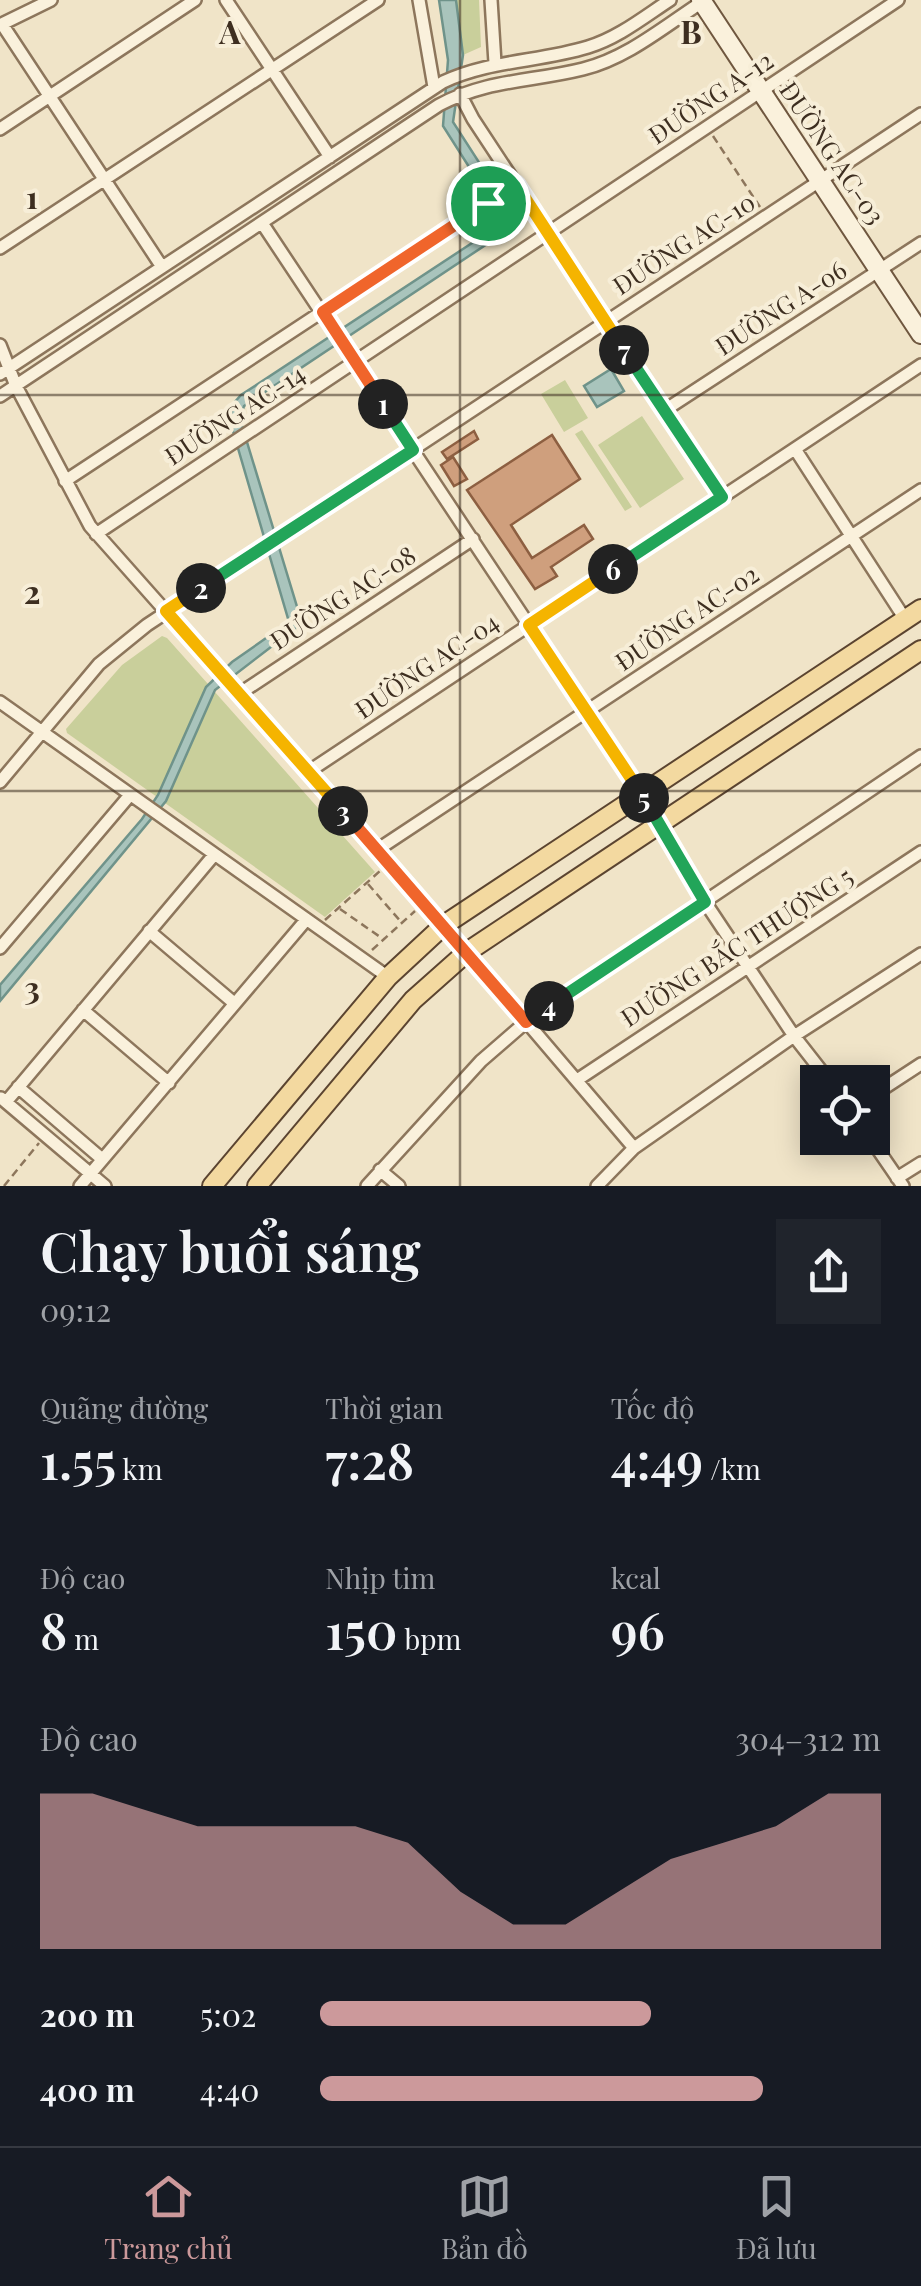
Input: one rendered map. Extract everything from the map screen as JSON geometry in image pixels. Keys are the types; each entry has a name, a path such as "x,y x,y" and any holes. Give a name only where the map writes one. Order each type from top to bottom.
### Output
{"main road":[{"path":"212,1186 388,976 444,925 913,614"},
{"path":"257,1186 413,1000 467,952 921,650"}],"street":[{"path":"51,0 1,25 162,267"},
{"path":"0,128 194,0"},
{"path":"226,0 330,157"},
{"path":"346,0 355,15"},
{"path":"0,248 378,0"},
{"path":"419,0 438,84"},
{"path":"491,0 494,63"},
{"path":"5,370 438,84 494,63 569,52 600,43 670,0"},
{"name":"ĐƯỜNG A-12","path":"549,234 898,0"},
{"path":"0,396 460,94 496,82 564,73 601,63 631,49 702,1"},
{"name":"ĐƯỜNG AC-03","path":"702,1 921,334"},
{"path":"460,94 722,497"},
{"name":"ĐƯỜNG AC-10","path":"0,782 107,656 166,611 921,114"},
{"path":"65,481 516,184"},
{"path":"262,223 641,794 705,902 817,1065"},
{"name":"ĐƯỜNG AC-14","path":"96,534 549,234"},
{"name":"ĐƯỜNG A-06","path":"665,410 921,242"},
{"path":"0,345 5,370 96,534 444,925 634,1148"},
{"name":"ĐƯỜNG AC-04","path":"308,772 921,365"},
{"path":"795,449 851,536 913,614"},
{"name":"ĐƯỜNG AC-02","path":"377,850 921,490"},
{"name":"ĐƯỜNG AC-08","path":"235,690 472,540"},
{"path":"0,702 388,976"},
{"path":"367,1186 481,1062 526,1022 921,756"},
{"path":"0,948 130,794"},
{"name":"ĐƯỜNG BẮC THƯỢNG 5","path":"576,1080 921,852"},
{"path":"105,1186 3,1099 18,1088 214,854"},
{"path":"80,1186 306,920"},
{"path":"149,931 234,1003"},
{"path":"597,1186 634,1148 794,1036 921,954"},
{"path":"82,1010 169,1082"},
{"path":"890,1084 921,1064"},
{"path":"18,1088 102,1160"},
{"path":"882,1155 900,1182 921,1163"},
{"path":"380,1170 399,1186"}],"path":[{"path":"712,135 760,207"},
{"path":"324,921 380,871"},
{"path":"367,883 402,923"},
{"path":"339,908 384,940"},
{"path":"369,952 415,912"},
{"path":"4,1186 40,1142"}],"green space":[{"path":"456,0 479,0 481,47 463,55"},
{"path":"565,380 588,418 564,432 541,394"},
{"path":"642,416 684,479 640,508 598,445"},
{"path":"582,430 632,507 625,511 575,434"},
{"path":"162,636 208,684 157,797 66,729 122,665"},
{"path":"214,691 375,872 325,917 165,803"}],"water":[{"path":"439,0 456,0 463,55 453,122 511,212 511,228 244,406 240,419 298,610 297,627 215,690 166,801 0,1001 0,985 142,819 158,795 206,687 232,662 289,622 230,421 233,404 241,395 504,222 443,126 448,60"},
{"path":"611,369 624,391 597,407 584,386"}],"building":[{"path":"474,431 478,439 447,459 442,452"},
{"path":"552,435 580,479 511,525 532,558 584,525 593,539 551,567 557,576 535,589 467,490"},
{"path":"453,457 467,479 454,486 441,465"}],"route":[{"path":"516,184 722,497 529,625 660,824 705,902 526,1022 166,611 413,450 323,312 488,203 516,184"}]}
